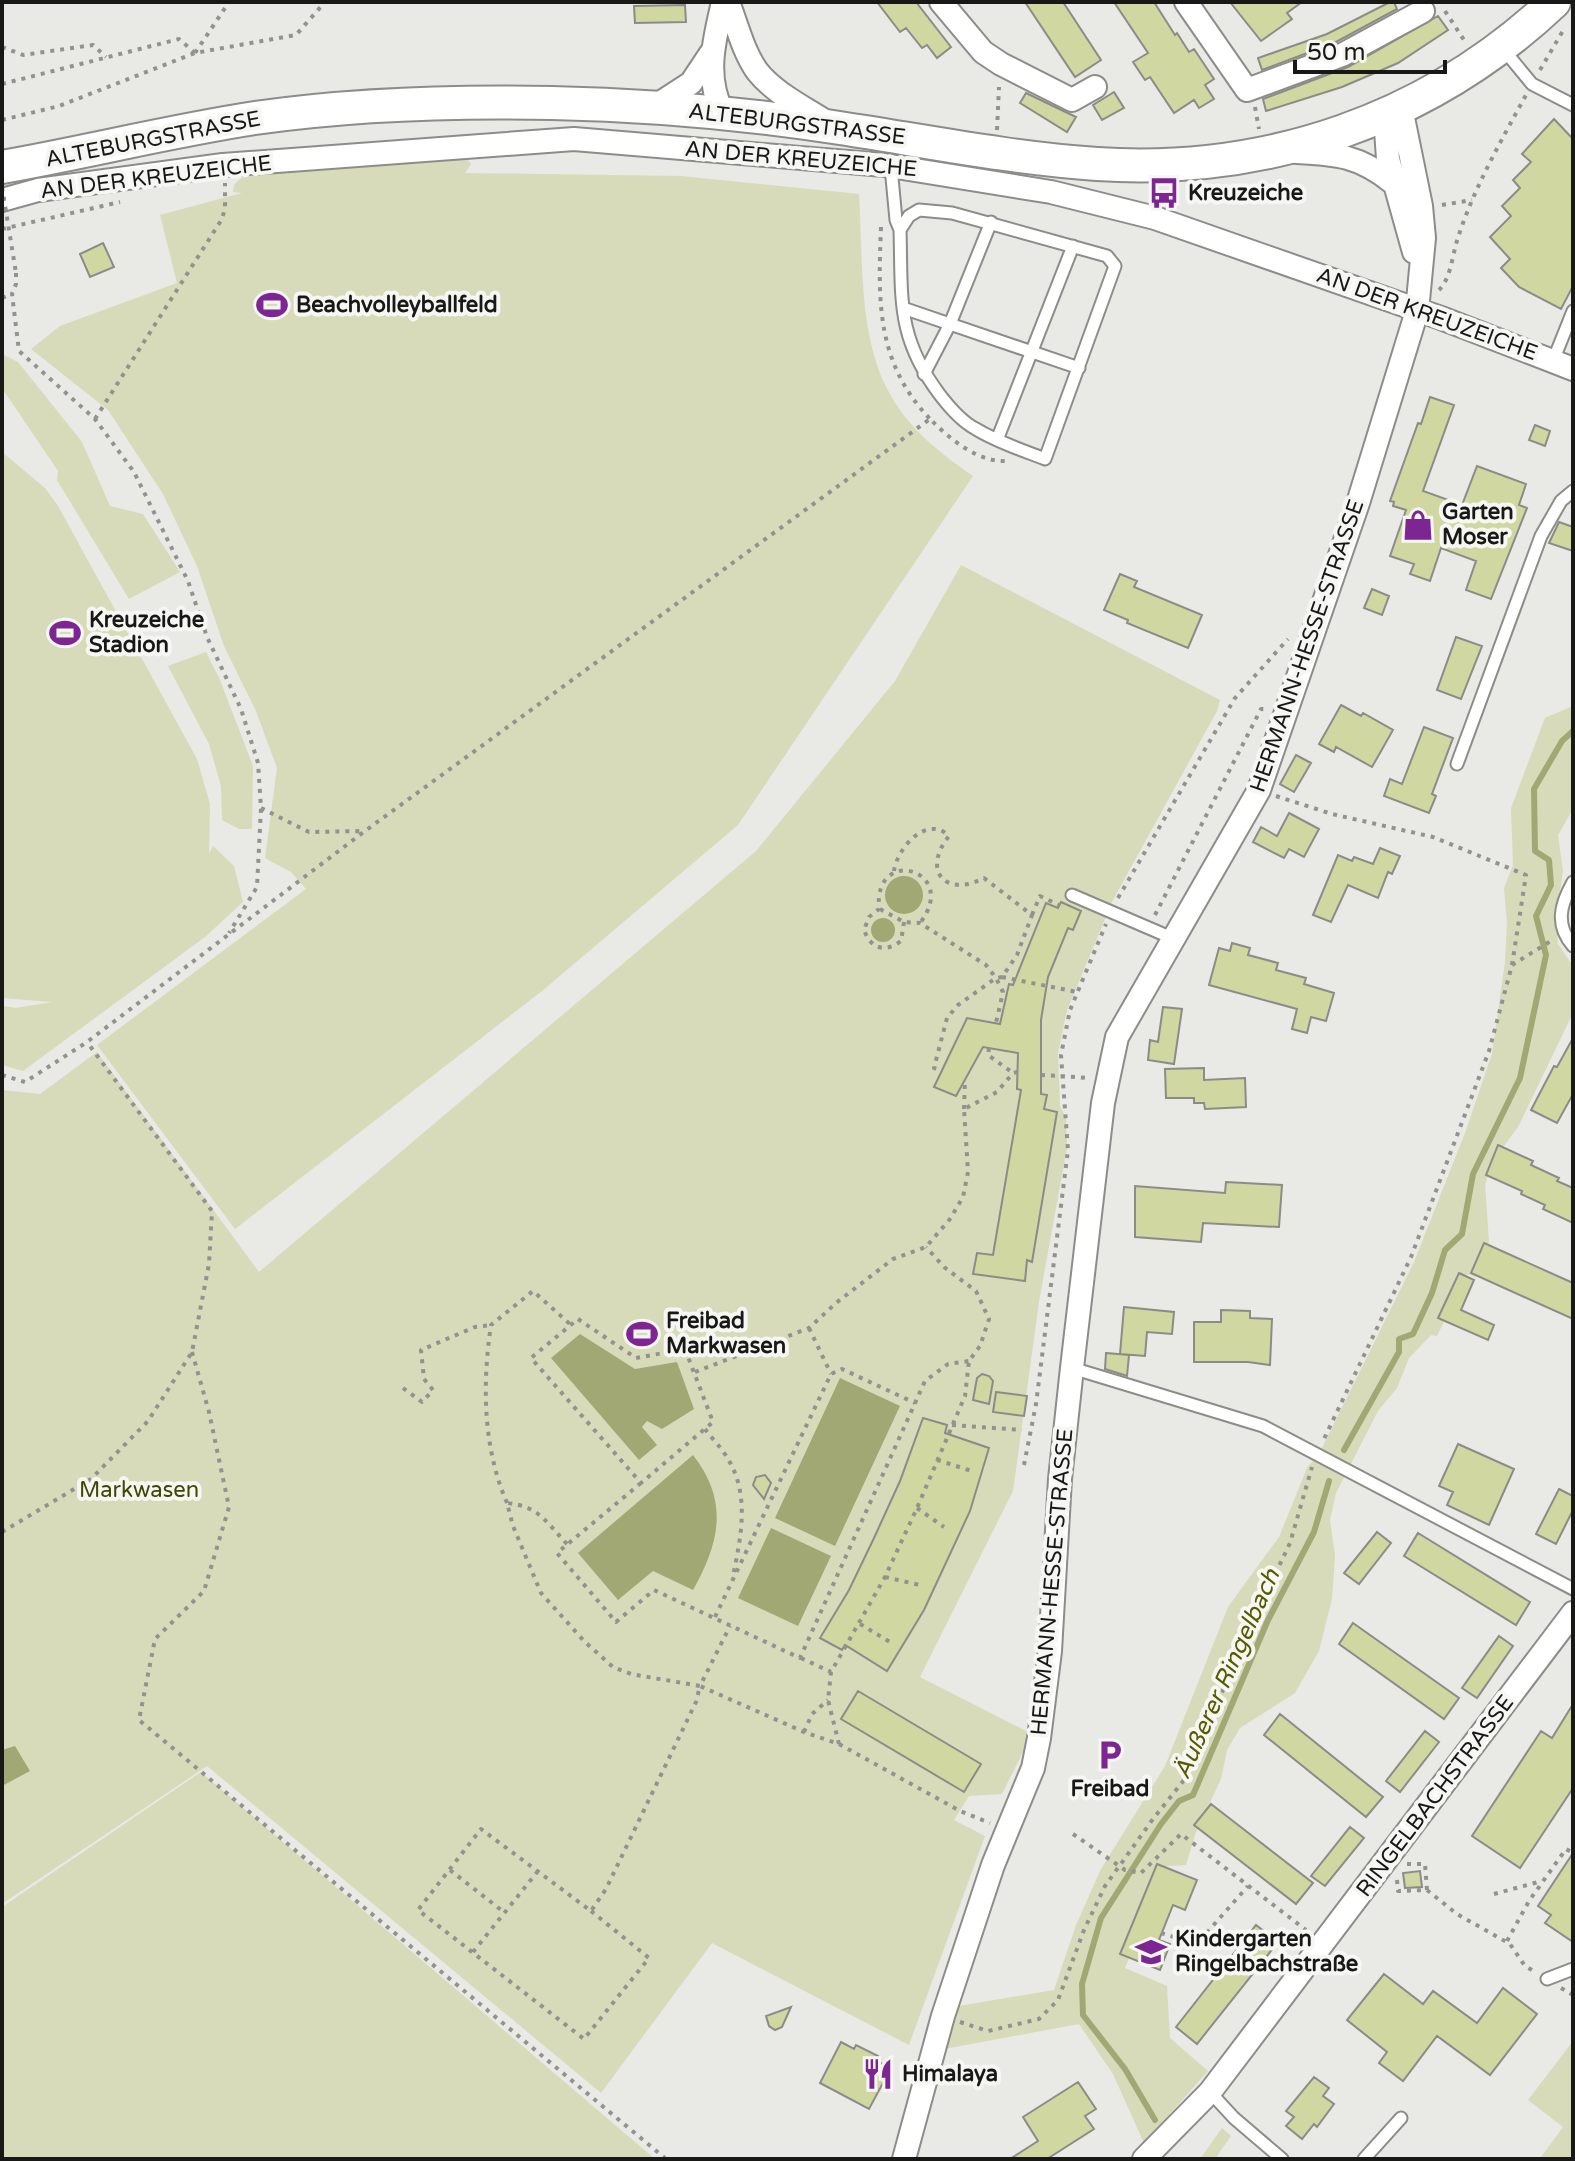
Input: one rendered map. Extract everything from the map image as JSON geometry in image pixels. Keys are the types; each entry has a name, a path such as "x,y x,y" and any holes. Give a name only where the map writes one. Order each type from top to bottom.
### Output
{"main road":[{"name":"ALTEBURGSTRASSE","path":"2,167 216,124 350,108 472,102 654,107 832,126 1068,161 1125,165 1198,164 1264,155 1319,139 1393,111 1560,14"}],"street":[{"path":"723,114 711,79 712,52 725,2"},
{"path":"725,2 758,72 781,92 832,126"},
{"path":"941,2 983,52 1001,64 1072,100 1095,87"},
{"path":"1186,2 1247,90 1342,55 1431,7"},
{"path":"654,107 691,83 712,52"},
{"name":"HERMANN-HESSE-STRASSE","path":"1393,111 1388,159 1420,276"},
{"name":"HERMANN-HESSE-STRASSE","path":"904,2159 943,2016 993,1865 1033,1768 1039,1738 1050,1651 1060,1479 1072,1368 1103,1103 1117,1037 1259,790 1358,503 1417,311 1424,238 1421,206 1393,111"},
{"name":"AN DER KREUZEICHE","path":"2,200 38,190 223,165 574,139 891,167 1001,182 1134,212 1254,250 1563,365"},
{"path":"1264,155 1295,152 1343,155 1373,167 1392,182"},
{"name":"RINGELBACHSTRASSE","path":"1144,2159 1210,2092 1323,1943 1392,1862 1573,1613"}],"lane":[{"path":"1501,46 1532,84 1573,105"},
{"path":"891,167 896,220 900,230 903,308 908,340 924,374 949,407 973,428 1045,459 1115,266 1107,256 991,222 919,210 909,216 900,230"},
{"path":"924,374 950,324 991,222"},
{"path":"997,440 1073,246"},
{"path":"903,308 1079,368"},
{"path":"1563,365 1573,311"},
{"path":"1457,764 1541,536 1561,501 1573,491"},
{"path":"1573,882 1565,896 1561,918 1564,935 1573,946"},
{"path":"1072,895 1172,938"},
{"path":"1072,1368 1263,1426 1573,1589"},
{"path":"1547,1979 1573,1969"},
{"path":"1210,2092 1234,2118 1282,2159"},
{"path":"1364,2159 1401,2118"}],"path":[{"path":"195,53 229,2"},
{"path":"2,120 59,106 195,53 296,35 325,2"},
{"path":"1431,7 1465,41"},
{"path":"1417,311 1446,283 1472,200 1532,84 1560,14"},
{"path":"2,84 179,39 195,53"},
{"path":"2,47 23,55 93,45 106,57"},
{"path":"995,151 1001,64"},
{"path":"1251,89 1264,155"},
{"path":"95,419 222,219 226,197 223,165"},
{"path":"2,187 16,273 12,294 19,351 95,419 134,472 188,581 207,637 241,709 258,763 261,808 257,887 227,936"},
{"path":"2,229 133,199"},
{"path":"2,298 12,294"},
{"path":"2,1075 25,1082 87,1042 365,831 930,419 975,455 995,461 1045,459"},
{"path":"1148,928 1261,709 1287,708"},
{"path":"943,2016 988,2031 1039,2019 1058,2000 1084,1930 1119,1865 1188,1775 1242,1644 1290,1543 1316,1453 1411,1257 1489,1051 1512,965 1526,875 1433,837 1332,814 1259,790"},
{"path":"261,808 309,832 365,831"},
{"path":"879,909 878,896 883,880 894,871 899,857 919,833 933,827 942,829 949,836 938,850 936,861 939,874 948,882 970,886 984,878 1032,915"},
{"path":"894,871 911,870 926,879 932,893 930,911 920,923"},
{"path":"942,1070 934,1068 947,1018 958,1005 999,978 1017,955 1040,896 1059,905"},
{"path":"879,909 904,922 920,923 986,965 999,978 1003,992 996,1023"},
{"path":"879,909 869,917 864,930 868,941 877,948 891,948 901,941 904,922"},
{"path":"1512,965 1551,941"},
{"path":"999,978 1077,992"},
{"path":"2,1532 91,1479 148,1421 192,1352 209,1264 212,1211 87,1042"},
{"path":"964,1109 997,1092 1015,1072 988,1055 989,1048"},
{"path":"1041,1075 1108,1080"},
{"path":"695,1372 809,1328 893,1259 926,1247 950,1219 963,1197 968,1172 965,1079"},
{"path":"839,1744 828,1700 831,1672 885,1577 917,1508 965,1396 969,1361 980,1346 989,1319 976,1291 944,1267 926,1247"},
{"path":"403,1388 422,1402 433,1390 424,1379 421,1350 475,1327 491,1325 533,1291 571,1325"},
{"path":"641,1483 531,1358 578,1319 636,1358 685,1349 713,1422 641,1483 567,1544 557,1553 616,1622 654,1590 831,1672"},
{"path":"491,1325 486,1353 486,1413 497,1481 541,1593 584,1641 613,1667 631,1674 700,1686 804,1732 839,1744 960,1811 1007,1830"},
{"path":"809,1328 831,1374"},
{"path":"192,1352 209,1412 229,1507 204,1591 155,1639 139,1720 666,2159"},
{"path":"800,1658 925,1381 948,1364 969,1361"},
{"path":"715,1618 831,1374 842,1369 915,1403"},
{"path":"952,1425 1022,1430"},
{"path":"705,1429 729,1460 739,1489 743,1517 730,1585"},
{"path":"937,1460 975,1472"},
{"path":"507,1503 521,1504 540,1513 567,1544"},
{"path":"917,1508 944,1527"},
{"path":"885,1577 920,1585"},
{"path":"860,1624 890,1642"},
{"path":"591,1911 606,1889 730,1626"},
{"path":"804,1732 812,1714 828,1700"},
{"path":"481,1829 591,1911 649,1958 584,2039 418,1910 481,1829"},
{"path":"1073,1834 1125,1870 1141,1873 1181,1834 1323,1943"},
{"path":"1507,1942 1566,1849 1573,1853"},
{"path":"1427,1890 1425,1864 1392,1862 1398,1891 1427,1890 1457,1914 1507,1942 1525,1966 1573,1995"},
{"path":"449,1869 505,1913"},
{"path":"473,1952 538,1871"},
{"path":"1494,1894 1545,1880"},
{"path":"1161,1933 1190,1942 1203,1937 1248,1886"}],"green space":[{"path":"416,159 467,159 471,164 465,173 681,176 859,194 867,323 880,372 898,407 916,430 973,476 738,825 542,991 235,1229 97,1045 306,889 291,872 265,858 277,768 256,711 224,646 197,566 163,494 108,410 31,349 60,326 177,283 160,215 242,193 233,192 234,185 248,175 256,172 264,174 278,168 288,174 291,166 302,167 306,171 311,167 341,167 356,163 369,166"},
{"path":"2,354 18,362 82,442 110,506 143,514 180,572 129,599 57,480 58,471 2,388"},
{"name":"Kreuzeiche Stadion","path":"2,452 45,488 58,506 197,759 210,804 209,854 213,846 234,866 243,902 205,937 23,1071 2,1065 2,1006 16,1008 52,1002 2,998"},
{"name":"Freibad Markwasen","path":"961,565 1220,700 1217,711 1113,900 1067,1010 1058,1053 1060,1106 1066,1118 1067,1147 1039,1302 1013,1491 920,1677 1032,1734 1002,1794 969,1796 954,1820 985,1836 909,2045 712,1943 601,2093 207,1766 2,1904 2,1090 40,1094 97,1052 259,1272 756,851 895,681"},
{"path":"206,652 253,766 252,829 239,829 222,820 221,786 209,744 168,666"},
{"path":"1573,706 1573,809 1558,835 1563,871 1556,916 1558,944 1573,966 1573,1013 1518,1127 1492,1162 1485,1185 1489,1242 1476,1277 1467,1274 1437,1336 1431,1335 1409,1358 1397,1388 1378,1411 1336,1493 1330,1520 1335,1555 1332,1599 1319,1651 1295,1693 1240,1728 1227,1750 1221,1779 1196,1832 1186,1865 1167,1866 1125,1968 1167,1986 1170,2038 1208,2071 1144,2143 1113,2074 1079,2024 944,2049 953,2007 1054,1990 1076,1925 1101,1869 1165,1766 1228,1607 1279,1537 1307,1468 1320,1452 1414,1262 1465,1133 1492,1054 1505,962 1507,923 1504,888 1513,865 1511,808 1545,718"},
{"path":"201,1772 655,2159 2,2159 2,1907"},
{"path":"1573,2041 1573,2159 1544,2159 1541,2157 1563,2127 1528,2100"},
{"path":"1222,2128 1231,2136 1218,2159 1200,2159"}],"shaded area":[{"path":"904,876 918,881 923,895 918,909 904,914 890,909 885,895 890,881"},
{"path":"883,918 892,921 895,930 892,939 883,942 874,939 871,930 874,921"},
{"path":"580,1334 635,1369 677,1362 694,1409 662,1429 647,1421 642,1427 657,1445 639,1460 551,1358"},
{"path":"840,1378 900,1406 835,1546 775,1518"},
{"path":"693,1455 712,1489 717,1522 709,1555 693,1590 653,1571 618,1600 578,1553"},
{"path":"771,1528 831,1556 798,1626 738,1598"},
{"path":"15,1746 30,1771 2,1786 2,1750"}],"building":[{"path":"877,2 916,2 951,47 937,58 927,45 922,48 906,28 900,32"},
{"path":"1025,2 1063,2 1101,60 1075,77"},
{"path":"1114,2 1154,2 1175,35 1177,33 1189,52 1194,49 1214,79 1205,85 1214,99 1199,108 1194,100 1174,113 1150,77 1145,80 1133,62 1148,53"},
{"path":"1230,2 1302,2 1287,13 1292,19 1261,41"},
{"path":"1394,2 1397,9 1336,42 1262,70 1258,58 1327,34"},
{"path":"685,5 686,22 635,23 634,6"},
{"path":"1438,16 1448,30 1398,63 1342,87 1266,111 1263,99 1348,67"},
{"path":"1114,92 1124,108 1102,120 1093,105"},
{"path":"1026,93 1076,117 1067,132 1020,103"},
{"path":"1554,119 1573,139 1573,286 1561,309 1519,287 1501,268 1510,259 1490,237 1511,216 1502,206 1520,188 1513,180 1531,162 1522,154"},
{"path":"103,243 114,267 90,277 80,254"},
{"path":"1430,397 1454,405 1423,491 1462,505 1477,466 1526,484 1519,505 1527,508 1491,599 1466,590 1476,561 1441,548 1430,581 1410,574 1414,564 1390,556 1406,510 1393,506 1394,502 1390,501"},
{"path":"1535,425 1550,431 1545,446 1529,440"},
{"path":"1559,522 1573,527 1573,551 1549,543"},
{"path":"1120,574 1137,581 1134,587 1202,615 1188,648 1104,610"},
{"path":"1372,589 1389,596 1382,615 1364,608"},
{"path":"1456,637 1482,646 1461,699 1437,690"},
{"path":"1341,705 1393,730 1372,767 1336,747 1334,752 1319,744"},
{"path":"1424,727 1453,738 1432,794 1436,796 1429,813 1384,796 1390,779 1402,784"},
{"path":"1296,755 1311,763 1294,792 1280,784"},
{"path":"1289,813 1319,829 1304,857 1289,849 1284,858 1253,842 1261,827 1277,836"},
{"path":"1380,848 1400,856 1392,874 1388,872 1378,898 1348,885 1331,922 1313,915 1338,855 1373,864"},
{"path":"1061,902 1081,911 1073,930 1068,928 1048,977 1041,1020 1041,1094 1047,1095 1044,1109 1057,1112 1032,1262 1027,1260 1025,1281 973,1274 977,1253 993,1255 1021,1090 1017,1089 1018,1053 983,1047 956,1096 934,1087 967,1018 1000,1024 1009,984 1013,985 1046,903 1058,908"},
{"path":"1232,943 1250,948 1248,955 1278,963 1276,970 1306,978 1304,984 1334,993 1326,1021 1311,1017 1307,1033 1292,1029 1297,1009 1209,985 1219,948 1230,951"},
{"path":"1163,1007 1182,1009 1174,1064 1148,1060 1150,1040 1158,1042"},
{"path":"1573,1038 1573,1094 1557,1123 1531,1110"},
{"path":"1204,1068 1204,1080 1245,1078 1246,1107 1205,1109 1204,1103 1194,1103 1194,1098 1166,1098 1165,1069"},
{"path":"1498,1145 1533,1161 1531,1165 1573,1188 1573,1223 1543,1209 1545,1205 1521,1194 1522,1191 1486,1175"},
{"path":"1226,1182 1282,1185 1279,1227 1203,1223 1201,1242 1135,1237 1135,1186 1225,1193"},
{"path":"1484,1243 1573,1283 1573,1319 1471,1273"},
{"path":"1459,1273 1474,1280 1461,1310 1494,1325 1488,1340 1438,1318"},
{"path":"1124,1307 1174,1312 1172,1334 1147,1332 1145,1356 1120,1354"},
{"path":"1221,1310 1250,1311 1250,1318 1272,1319 1270,1365 1194,1362 1194,1322 1221,1322"},
{"path":"1106,1353 1129,1355 1127,1376 1105,1369"},
{"path":"982,1374 993,1381 989,1404 973,1400 977,1378"},
{"path":"996,1392 1027,1396 1024,1416 993,1412"},
{"path":"923,1418 947,1425 945,1433 989,1448 970,1511 924,1610 887,1671 845,1645 842,1650 820,1638 849,1590 874,1538 900,1481"},
{"path":"1458,1444 1514,1469 1489,1525 1447,1505 1453,1492 1439,1486"},
{"path":"765,1475 771,1483 764,1499 753,1485 756,1477"},
{"path":"1559,1489 1573,1496 1573,1510 1556,1544 1536,1534"},
{"path":"1377,1532 1391,1543 1359,1584 1344,1573"},
{"path":"1418,1533 1530,1602 1516,1625 1404,1556"},
{"path":"1353,1623 1459,1698 1444,1719 1339,1644"},
{"path":"1499,1636 1513,1646 1477,1698 1462,1688"},
{"path":"858,1691 981,1764 964,1792 841,1719"},
{"path":"1573,1704 1573,1788 1520,1868 1472,1836 1541,1731 1552,1738"},
{"path":"1280,1714 1383,1797 1366,1817 1264,1735"},
{"path":"1425,1731 1439,1742 1400,1792 1386,1781"},
{"path":"1211,1804 1313,1883 1296,1904 1194,1825"},
{"path":"1350,1827 1364,1838 1325,1886 1311,1876"},
{"path":"1573,1853 1573,1942 1545,1923 1551,1915 1538,1906"},
{"path":"1157,1864 1197,1880 1185,1910 1173,1905 1159,1940 1170,1944 1160,1970 1120,1954"},
{"path":"1420,1871 1422,1887 1405,1888 1403,1873"},
{"path":"1256,1925 1278,1942 1197,2044 1176,2027"},
{"path":"1384,1974 1423,2004 1433,1991 1477,2023 1503,1988 1537,2014 1490,2075 1437,2036 1403,2081 1379,2063 1387,2052 1347,2020"},
{"path":"791,2007 782,2027 775,2030 769,2026 766,2016"},
{"path":"841,2042 854,2049 856,2045 878,2056 876,2061 891,2068 869,2109 820,2083"},
{"path":"1314,2077 1329,2088 1323,2096 1334,2104 1317,2127 1314,2124 1302,2139 1286,2126 1294,2117 1286,2111"},
{"path":"1078,2082 1096,2109 1085,2116 1094,2129 1047,2159 1010,2159 1038,2141 1023,2117"}],"waterway":[{"name":"Äußerer Ringelbach","path":"1344,1450 1399,1352 1399,1339 1413,1334 1432,1293 1445,1250 1462,1234 1473,1174 1520,1078 1546,955 1536,916 1551,885 1549,860 1535,851 1534,789 1562,741 1573,731"},
{"name":"Äußerer Ringelbach","path":"1155,2120 1125,2069 1083,2015 1082,1984 1101,1918 1161,1824 1179,1801 1193,1795 1268,1620 1314,1532 1329,1481"}],"place":[{"name":"Kreuzeiche","path":"1164,193"},
{"name":"Beachvolleyballfeld","path":"272,305"},
{"name":"Garten Moser","path":"1418,525"},
{"name":"Kreuzeiche Stadion","path":"65,633"},
{"name":"Freibad Markwasen","path":"642,1334"},
{"name":"Freibad","path":"1110,1755"},
{"name":"Kindergarten Ringelbachstraße","path":"1151,1952"},
{"name":"Himalaya","path":"878,2074"}],"park label":[{"name":"Markwasen","path":"139,1490"}]}
